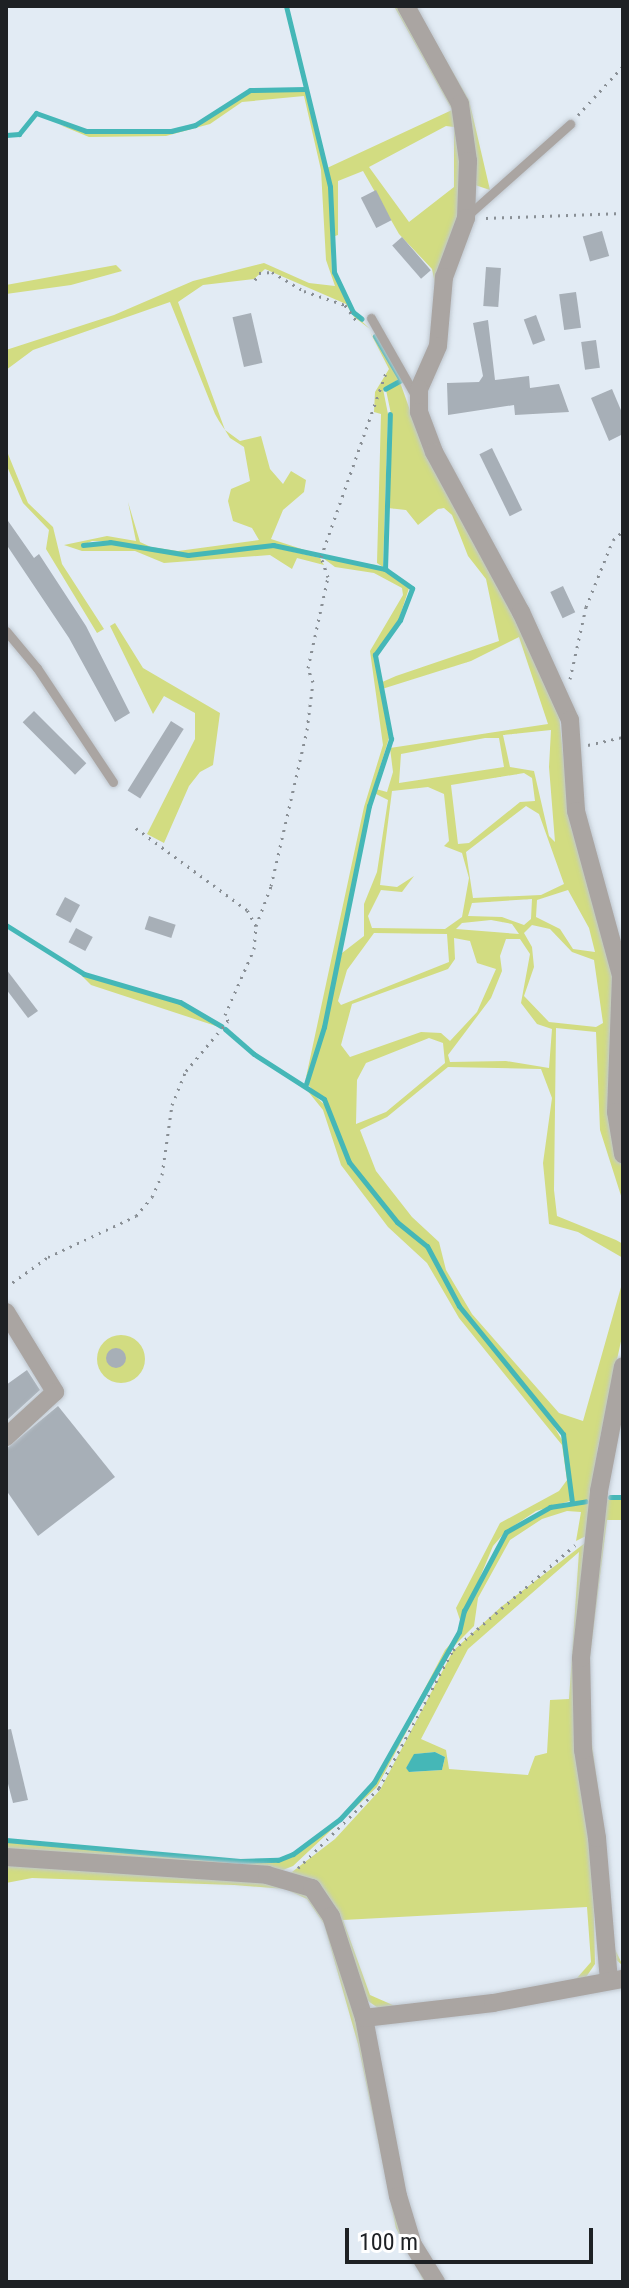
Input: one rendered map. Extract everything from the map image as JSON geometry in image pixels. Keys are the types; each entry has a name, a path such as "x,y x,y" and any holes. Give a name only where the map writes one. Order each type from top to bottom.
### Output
{"street":[{"path":"406,6 463,114 466,218 444,277 435,359 418,399 434,452 521,612 552,688 564,703 573,750 576,811 618,960 622,993 616,1112 623,1154"},
{"path":"6,1312 55,1392 6,1437"},
{"path":"364,2018 493,2003 616,1980 580,1710 593,1536 613,1402 623,1366"},
{"path":"6,1857 277,1876 301,1882 321,1898 364,2018 398,2196 413,2245 436,2282"}],"lane":[{"path":"466,218 570,124"},
{"path":"371,318 418,399"},
{"path":"6,631 37,668 113,782"}],"path":[{"path":"570,124 623,66"},
{"path":"466,218 623,213"},
{"path":"255,280 259,273 272,272 304,291 345,305 361,325 381,336"},
{"path":"6,1287 48,1257 136,1216 152,1197 162,1175 172,1105 195,1056 228,1021 225,1015 254,949 256,926 271,886 307,730 313,682 308,668 328,577 321,557 376,407 374,392 387,369"},
{"path":"564,703 582,642 586,607 613,540 623,531"},
{"path":"573,750 623,737"},
{"path":"133,826 247,910 256,926"},
{"path":"277,1876 318,1851 379,1788 453,1650 523,1586 593,1536"}],"green space":[{"path":"394,6 401,6 458,109 464,196 436,289 432,269 399,234 363,171 338,181 338,235 332,237 327,168 452,110","holes":["446,126 454,127 454,187 409,222 369,167"]},
{"path":"415,6 469,100 490,190 475,185 471,138"},
{"path":"306,90 329,187 332,272 352,312 370,329 354,317 346,304 265,269 254,279 203,285 178,302 225,430 215,414 170,302 33,350 6,370 6,350 114,315 193,281 264,263 309,283 335,286 326,260 321,170 304,96 242,102 210,124 166,136 89,137 60,125 86,132 171,132 195,126 250,91"},
{"path":"116,265 122,271 71,285 6,294 6,285"},
{"path":"370,332 399,379 383,389 388,414 383,567 377,563 381,414 374,412 375,392 389,369"},
{"path":"400,382 418,433 522,628 559,714 570,824 613,962 623,1202 600,1130 596,1032 556,1028 554,1190 557,1216 623,1244 623,1258 578,1232 549,1224 543,1163 552,1098 541,1069 448,1067 387,1117 360,1130 376,1171 412,1217 439,1242 446,1270 472,1314 559,1413 583,1421 623,1280 623,1332 598,1447 586,1536 576,1541 581,1512 567,1511 542,1519 510,1540 478,1598 474,1626 450,1650 377,1787 293,1866 278,1872 6,1852 6,1842 240,1862 278,1862 293,1856 341,1819 375,1783 445,1650 460,1633 465,1611 507,1533 551,1508 586,1502 573,1501 564,1433 460,1305 428,1245 398,1221 350,1161 328,1104 307,1084 342,953 364,936 364,904 377,872 388,800 374,793 376,789 387,792 393,772 390,748 548,724 519,637 471,661 382,689 380,683 396,676 499,641 486,579 468,556 452,515 444,508 438,509 418,525 406,510 388,508 391,414 386,390","holes":["551,730 549,767 555,842 549,836 534,771 510,767 503,735","499,738 504,767 399,783 401,754","524,773 532,778 535,801 520,802 469,843 458,844 451,785","428,787 444,794 449,841 444,846 462,853 469,878 462,917 445,929 372,928 368,916 381,890 402,892 414,876 397,887 380,885 392,791","526,806 539,814 564,884 541,895 473,898 466,852","568,890 589,928 595,952 573,949 560,929 536,917 537,900","532,899 531,919 524,925 502,917 468,916 472,903","491,920 512,924 519,934 456,929 462,923","532,925 550,929 572,952 594,960 603,1023 596,1027 549,1022 524,996 534,967 532,947 524,933","374,933 447,934 449,962 341,1005 338,1001 347,970","454,938 470,941 477,963 496,969 477,1012 450,1041 441,1033 421,1032 350,1057 341,1045 352,1004 448,969 455,959","506,939 520,939 530,954 521,1003 537,1024 552,1029 549,1068 506,1061 450,1062 448,1055 491,998 502,971 500,956","429,1038 443,1043 445,1063 386,1112 356,1124 357,1080 366,1063"]},
{"path":"225,430 240,441 261,436 270,469 283,484 291,471 306,480 304,492 283,510 271,539 320,555 273,544 188,554 110,541 92,541 81,546 110,544 188,557 272,547 320,558 324,565 297,558 292,569 270,555 164,563 135,551 82,551 64,545 107,536 136,541 128,502 140,542 151,547 178,551 259,540 252,528 233,521 228,501 231,489 250,481 244,447 230,438"},
{"path":"6,449 28,503 53,527 62,564 104,629 97,633 46,549 49,530 23,503 6,464"},
{"path":"323,558 376,565 410,585 399,619 374,655 389,738 368,806 323,1027 305,1082 364,807 383,745 370,651 403,595 402,588 374,573 335,567"},
{"path":"115,623 143,668 220,713 213,765 200,772 189,786 164,843 147,834 195,739 195,713 164,696 153,714 110,626"},
{"path":"78,972 180,1003 222,1028 91,985"},
{"path":"302,1084 326,1106 348,1162 396,1222 426,1247 458,1307 549,1418 568,1450 570,1501 536,1511 506,1531 493,1546 461,1623 456,1608 500,1523 559,1491 567,1480 562,1445 459,1318 427,1263 388,1227 341,1165 323,1110"},
{"path":"121,1335 130,1336 138,1342 144,1350 144,1368 138,1376 130,1382 121,1383 112,1382 104,1376 98,1368 97,1359 98,1350 104,1342 112,1336"},
{"path":"623,1498 623,1520 607,1520 589,1665 590,1729 607,1854 606,1893 614,1947 623,1966 611,1955 604,1920 603,1849 585,1691 586,1630 605,1500"},
{"path":"585,1543 576,1732 593,1865 595,1964 584,1980 564,1989 412,2012 381,2010 365,1999 328,1899 304,1878 288,1875 335,1839 380,1790 453,1651 501,1607","holes":["579,1552 569,1699 550,1700 547,1753 535,1756 528,1775 449,1769 446,1750 421,1739 468,1649","435,1752 445,1757 442,1770 410,1772 406,1768 415,1754","587,1907 591,1962 577,1978 557,1986 427,2005 395,2006 370,1995 343,1920"]},
{"path":"6,1861 293,1884 324,1910 432,2282 424,2282 396,2228 358,2044 324,1924 307,1899 285,1889 234,1885 32,1878 6,1883"}],"water":[{"path":"435,1752 445,1757 442,1770 409,1772 406,1768 414,1754"}],"building":[{"path":"376,190 391,220 376,228 361,198"},
{"path":"602,231 609,256 590,262 583,237"},
{"path":"402,237 431,270 421,279 392,246"},
{"path":"486,267 501,268 498,307 483,306"},
{"path":"576,292 581,328 564,330 559,294"},
{"path":"251,313 262,363 244,367 232,317"},
{"path":"536,315 545,340 533,345 524,319"},
{"path":"488,320 495,380 529,376 530,388 559,384 569,412 515,415 514,405 448,415 447,383 479,382 483,376 473,323"},
{"path":"596,340 600,368 585,370 581,342"},
{"path":"612,389 623,415 623,434 609,441 591,398"},
{"path":"492,448 522,510 510,516 479,454"},
{"path":"6,518 34,558 39,554 86,626 130,713 115,722 69,638 6,544"},
{"path":"563,586 575,612 563,618 550,592"},
{"path":"34,711 86,763 75,775 23,722"},
{"path":"171,721 184,729 140,798 128,791"},
{"path":"65,897 80,905 71,923 56,915"},
{"path":"149,916 176,925 171,938 145,929"},
{"path":"76,928 93,937 85,951 68,942"},
{"path":"6,969 38,1011 28,1018 6,989"},
{"path":"116,1348 123,1351 126,1358 123,1365 116,1368 109,1365 106,1358 109,1351"},
{"path":"27,1370 40,1390 6,1421 6,1385"},
{"path":"58,1406 115,1477 38,1536 6,1490 6,1449"},
{"path":"11,1729 28,1800 13,1803 6,1776 6,1730"}],"waterway":[{"path":"286,6 330,187 334,272 353,312 362,319"},
{"path":"6,135 19,134 36,113 86,131 171,131 195,125 250,90 306,89"},
{"path":"375,336 401,380 385,389"},
{"path":"306,1084 324,1027 369,806 391,739 375,655 400,620 412,588 385,569 390,414"},
{"path":"83,545 110,542 188,555 273,545 385,569"},
{"path":"6,925 84,974 180,1002 221,1026"},
{"path":"225,1029 254,1054 324,1099 349,1162 397,1222 427,1246 459,1306 563,1434 572,1502"},
{"path":"610,1497 623,1497"},
{"path":"6,1840 240,1861 278,1860 293,1854 340,1819 374,1782 459,1632 464,1611 506,1532 550,1507 586,1501"}]}
